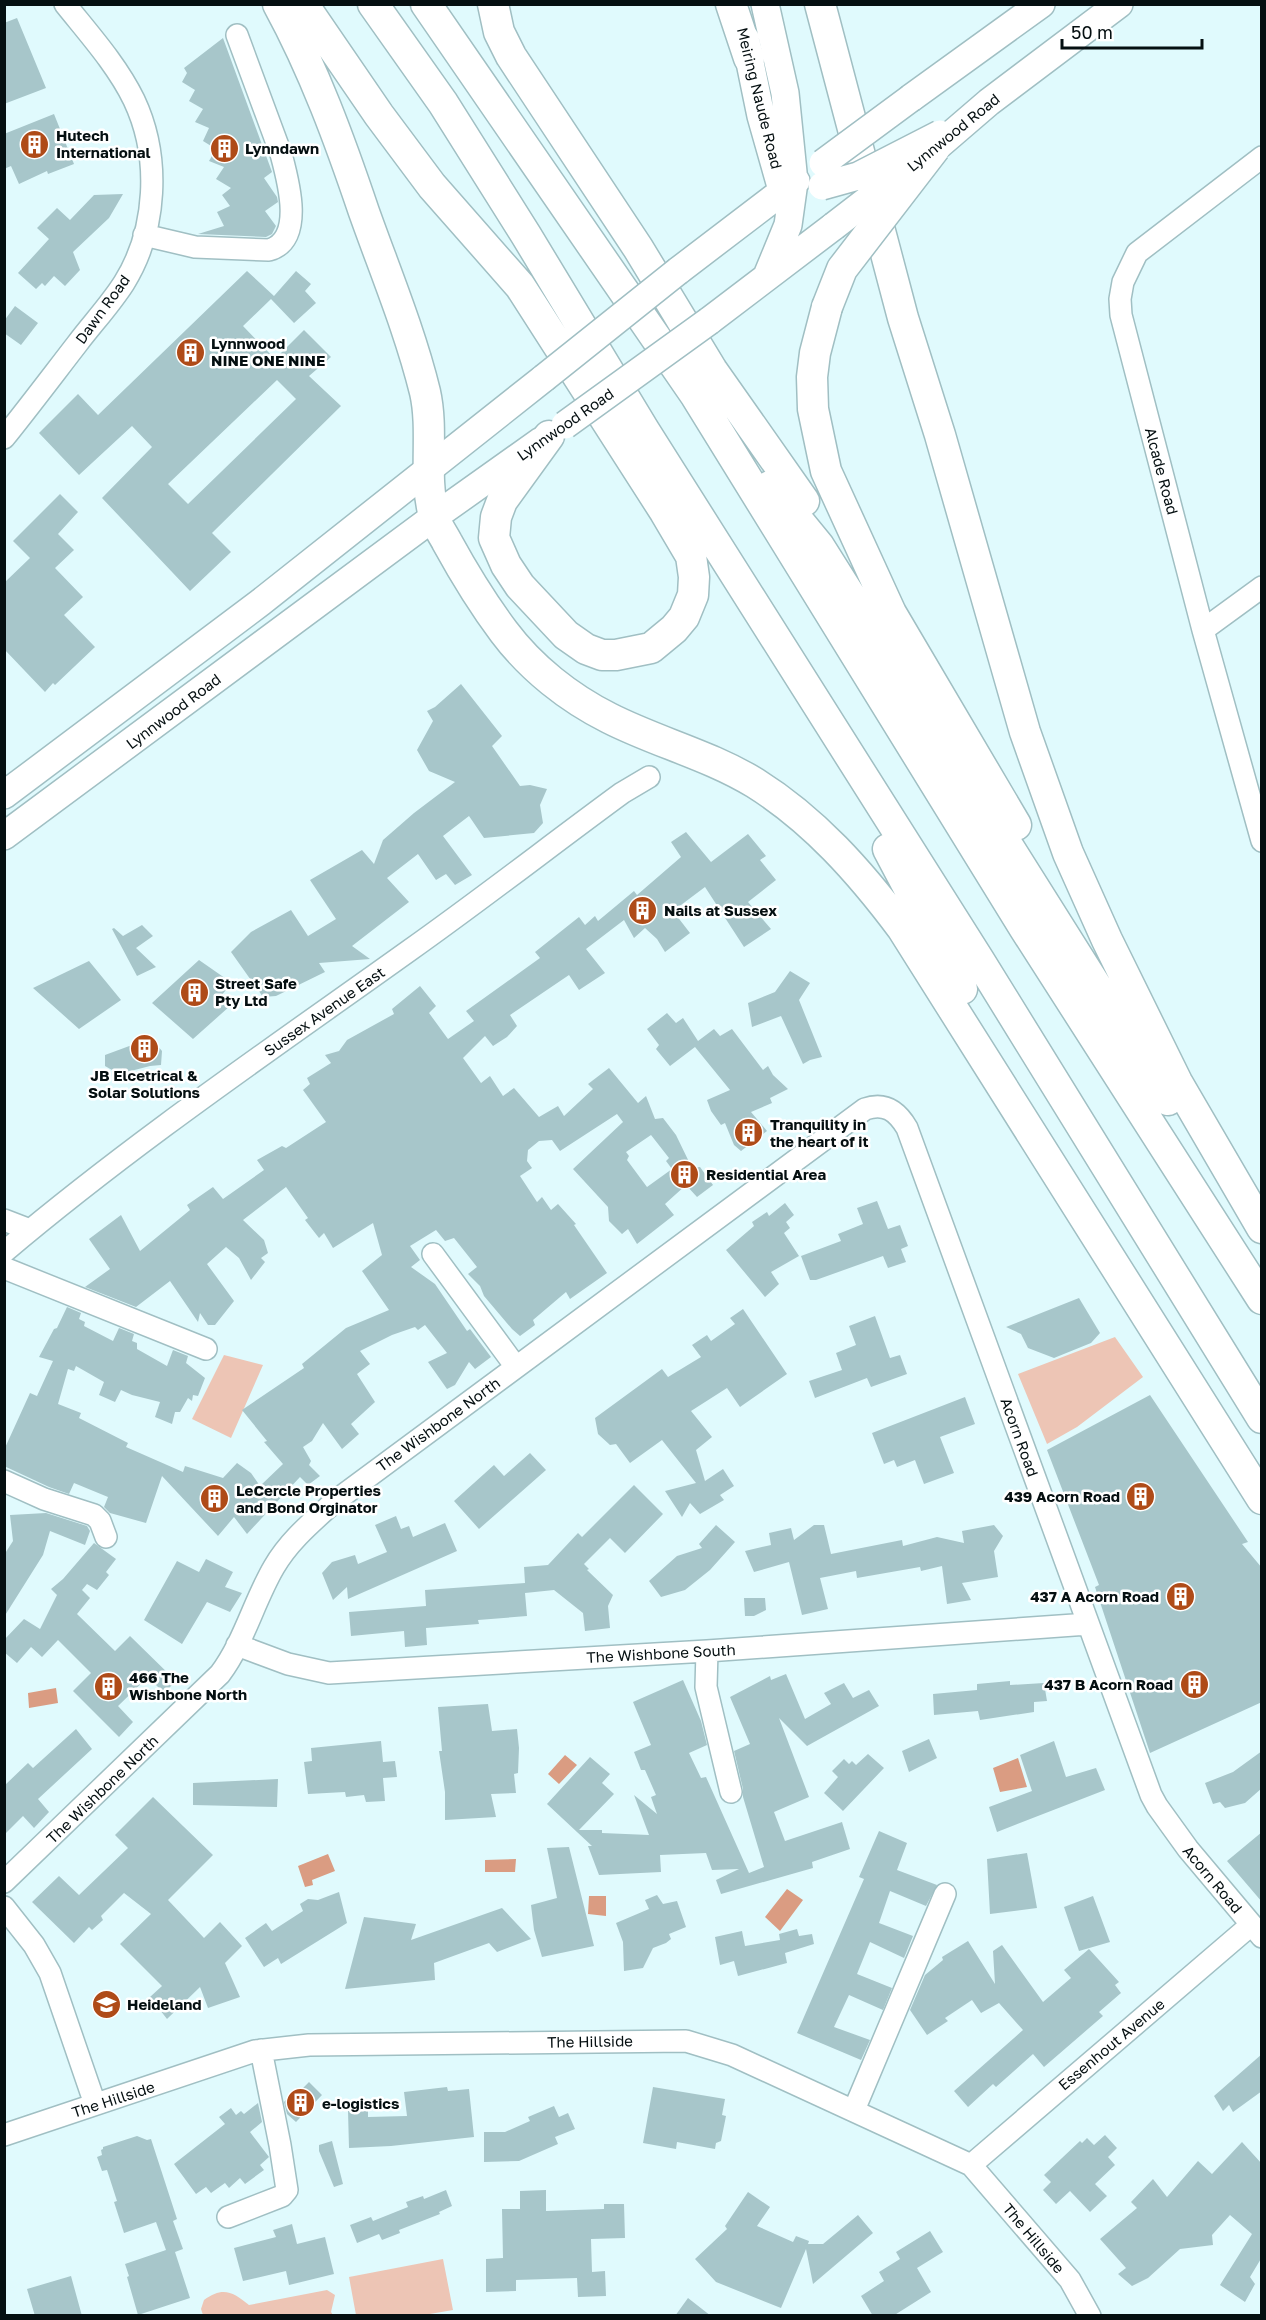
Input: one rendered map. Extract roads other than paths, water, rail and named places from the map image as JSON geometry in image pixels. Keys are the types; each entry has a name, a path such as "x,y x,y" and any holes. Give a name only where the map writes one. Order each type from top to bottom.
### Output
{"highway":[{"path":"278,4 339,138 408,337 428,409 429,470 434,517 463,570 504,632 549,679 607,717 753,782 811,825 864,878 902,928 1262,1499"},
{"path":"303,4 379,115 432,186 520,286 691,556 694,577 693,595 684,617 674,629 651,648 609,655 586,649 558,627 520,586 506,565 495,538 496,517 502,501 515,481 557,430"},
{"path":"373,4 444,103 644,430 980,960 1262,1418"},
{"path":"426,4 696,396 1019,919 1262,1299"},
{"path":"493,4 499,32 511,56 638,248 712,370 794,488 891,613"},
{"path":"731,4 749,58"},
{"path":"820,4 903,318 940,435 1025,732 1068,853 1107,940 1177,1082 1262,1228"},
{"path":"938,142 842,269 826,307 812,377 813,409 819,441 826,471 891,613 993,783 1156,1082"},
{"path":"696,396 819,546 1156,1082 1262,1244"},
{"path":"783,649 1078,1210"}],"main road":[{"name":"Meiring Naude Road","path":"738,4 761,116 790,188"},
{"name":"Meiring Naude Road","path":"765,4 785,93 790,188"},
{"path":"4,795 270,595 678,271 790,188 822,174 911,98 1041,4"},
{"name":"Lynnwood Road","path":"4,836 434,517 709,321 834,226 989,102 1119,4"},
{"path":"822,174 858,176 938,142"},
{"path":"767,276 788,225 790,188"}],"street":[{"name":"Dawn Road","path":"4,438 124,283 141,249 152,196 151,168 142,120 122,80 65,4"},
{"path":"144,235 195,247 250,250 276,248 288,235 291,211 281,154 237,35"},
{"name":"Alcade Road","path":"1262,157 1137,253 1123,282 1120,299 1121,315 1203,630 1262,841"},
{"path":"1203,630 1262,587"},
{"name":"Sussex Avenue East","path":"4,1252 270,1049 412,949 615,798 649,777"},
{"name":"Acorn Road","path":"865,1109 877,1106 889,1108 901,1118 907,1128 1156,1806 1188,1849 1256,1931"},
{"name":"The Wishbone North","path":"4,1882 224,1669 275,1564 304,1530 358,1483 865,1109"},
{"path":"4,1220 30,1230"},
{"path":"433,1254 516,1367"},
{"path":"4,1268 206,1349"},
{"path":"4,1481 94,1515 100,1521 106,1537"},
{"name":"The Wishbone South","path":"237,1645 288,1664 330,1673 706,1651 1088,1624"},
{"path":"706,1651 706,1688 731,1792"},
{"path":"854,2110 945,1894"},
{"path":"4,1907 34,1945 50,1973 95,2104"},
{"name":"Essenhout Avenue","path":"971,2165 1256,1931"},
{"name":"The Hillside","path":"4,2135 261,2050 317,2045 686,2041 732,2055 971,2165 1056,2263 1091,2314"},
{"path":"228,2217 282,2196 287,2190 261,2050"}],"place":[{"name":"Hutech International","path":"35,144"},
{"name":"Lynndawn","path":"224,148"},
{"name":"Lynnwood NINE ONE NINE","path":"190,352"},
{"name":"Nails at Sussex","path":"643,910"},
{"name":"Street Safe Pty Ltd","path":"194,992"},
{"name":"JB Elcetrical & Solar Solutions","path":"144,1048"},
{"name":"Tranquility in the heart of it","path":"749,1133"},
{"name":"Residential Area","path":"685,1174"},
{"name":"439 Acorn Road","path":"1141,1496"},
{"name":"LeCercle Properties and Bond Orginator","path":"215,1499"},
{"name":"437 A Acorn Road","path":"1180,1596"},
{"name":"437 B Acorn Road","path":"1194,1684"},
{"name":"466 The Wishbone North","path":"108,1686"},
{"name":"Heideland","path":"106,2004"},
{"name":"e-logistics","path":"301,2103"}]}
